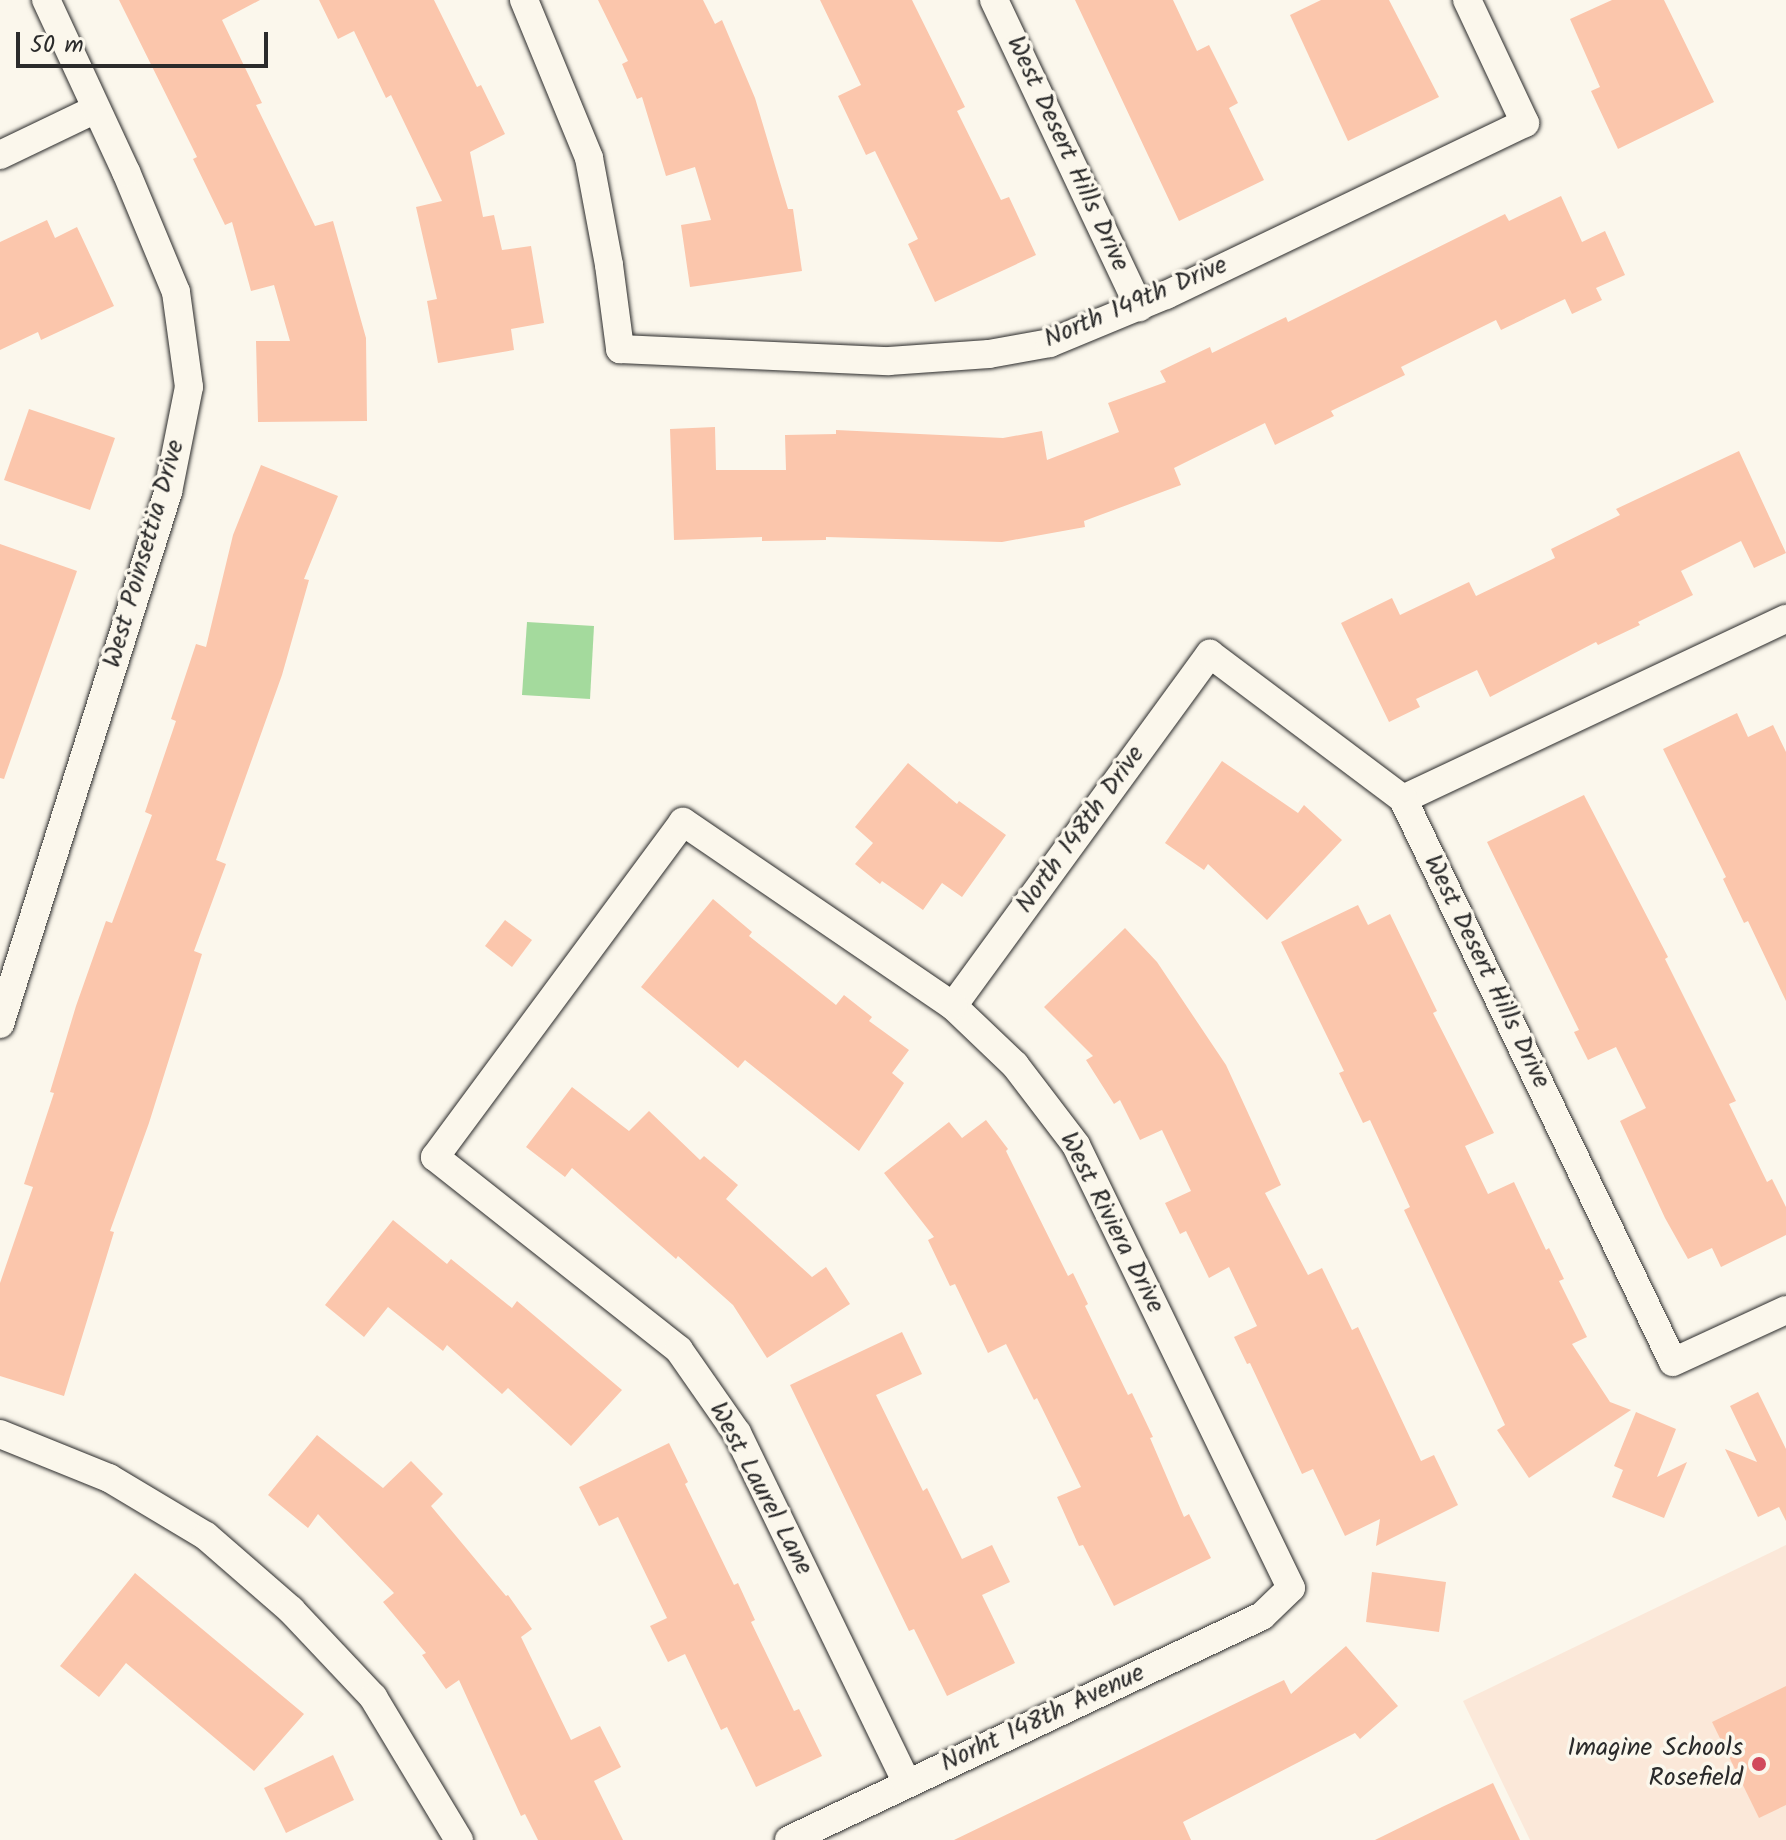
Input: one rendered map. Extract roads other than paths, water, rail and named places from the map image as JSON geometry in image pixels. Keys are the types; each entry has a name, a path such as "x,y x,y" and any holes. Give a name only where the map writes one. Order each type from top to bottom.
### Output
{"street":[{"name":"West Poinsettia Drive","path":"0,1024 168,492 189,387 176,292 46,0"},
{"name":"North 149th Drive","path":"524,0 589,158 609,265 620,349 889,361 989,354 1050,343 1139,307 1525,123 1467,0"},
{"name":"West Desert Hills Drive","path":"994,0 1139,307"},
{"path":"0,155 96,109"},
{"path":"1403,799 1786,619"},
{"name":"West Desert Hills Drive","path":"1210,654 1403,799 1673,1362 1786,1310"},
{"name":"North 148th Drive","path":"953,1006 1210,654"},
{"name":"West Riviera Drive","path":"435,1157 683,822 953,1006 1015,1065 1076,1145 1291,1588"},
{"name":"West Laurel Lane","path":"435,1157 679,1350 737,1433 907,1783"},
{"path":"0,1434 109,1478 206,1536 291,1610 373,1697 459,1840"},
{"name":"Norht 148th Avenue","path":"789,1840 1262,1616 1291,1588"}],"place":[{"name":"Imagine Schools Rosefield","path":"1759,1764"}]}
